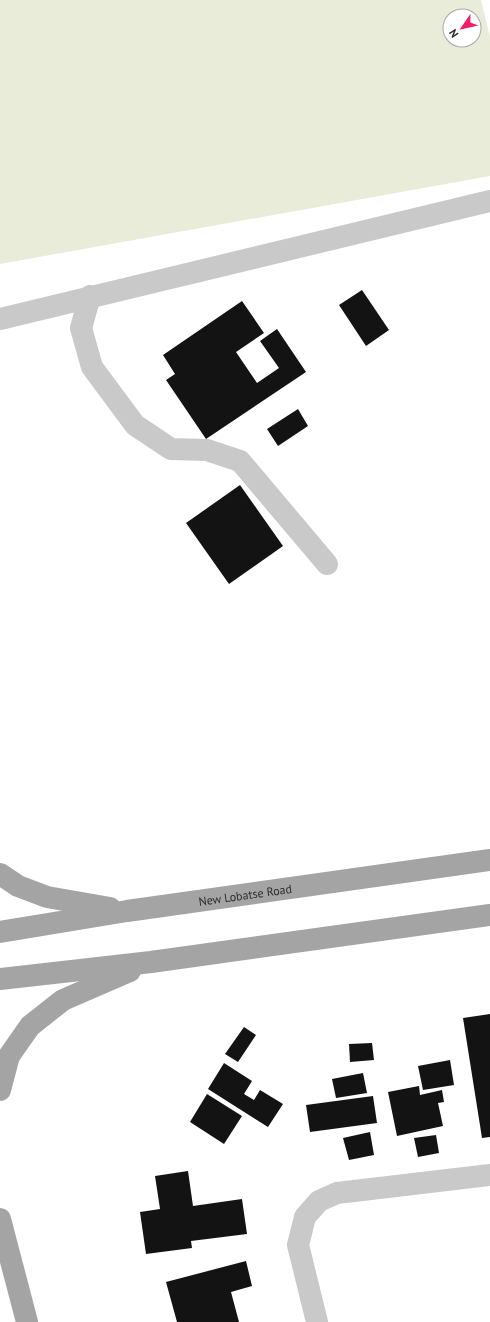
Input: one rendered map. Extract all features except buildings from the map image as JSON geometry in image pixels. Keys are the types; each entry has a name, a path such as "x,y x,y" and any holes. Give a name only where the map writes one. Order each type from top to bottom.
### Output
{"main road":[{"name":"New Lobatse Road","path":"0,932 127,911 490,860"},
{"path":"0,874 18,886 47,897 127,911"},
{"path":"0,979 151,962 490,915"},
{"path":"0,1090 9,1056 30,1026 63,1000 151,962"},
{"path":"0,1219 27,1322"}],"street":[{"path":"0,318 490,201"},
{"path":"90,296 82,328 92,367 136,426 171,448 207,450 240,461 327,564"},
{"path":"316,1322 298,1245 304,1217 319,1201 337,1193 490,1175"}],"green space":[{"path":"0,0 481,0 490,37 490,176 0,264"}]}
